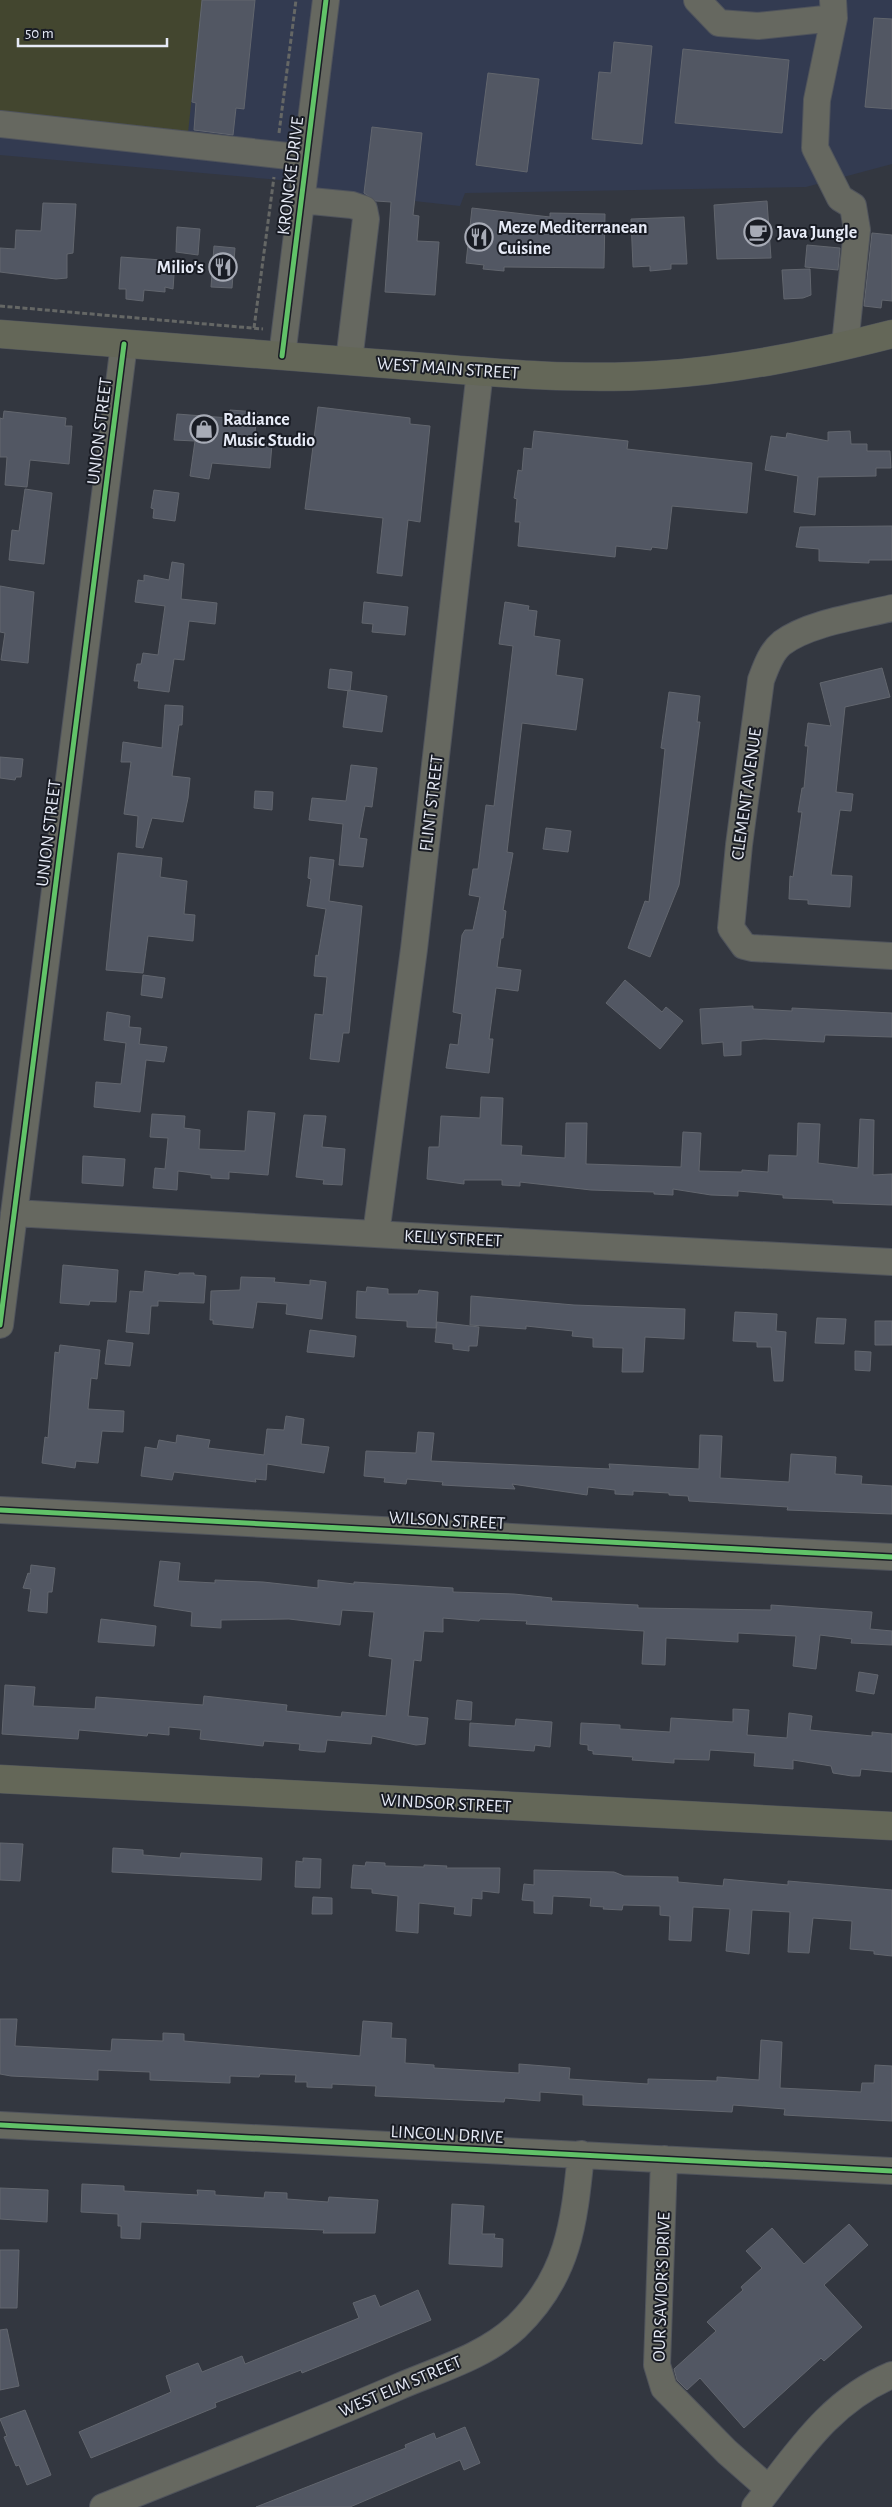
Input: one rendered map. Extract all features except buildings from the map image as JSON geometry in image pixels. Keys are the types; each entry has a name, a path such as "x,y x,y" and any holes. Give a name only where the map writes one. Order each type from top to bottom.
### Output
{"main road":[{"name":"WEST MAIN STREET","path":"0,334 480,371 655,375 765,363 892,334"},
{"name":"WINDSOR STREET","path":"0,1780 892,1826"}],"street":[{"name":"KRONCKE DRIVE","path":"282,356 326,0"},
{"path":"697,0 719,23 758,26 834,9 817,100 816,148 840,198 853,206 856,213 857,230 845,345"},
{"path":"0,124 306,158"},
{"path":"301,200 352,205 364,209 366,220 349,361"},
{"name":"UNION STREET","path":"0,1325 124,344"},
{"name":"FLINT STREET","path":"376,1234 414,949 480,371"},
{"name":"CLEMENT AVENUE","path":"892,608 809,629 782,644 768,661 762,680 739,845 731,928 740,942 752,948 892,956"},
{"name":"KELLY STREET","path":"14,1213 892,1262"},
{"name":"WILSON STREET","path":"0,1510 892,1557"},
{"name":"LINCOLN DRIVE","path":"0,2125 892,2170"},
{"name":"WEST ELM STREET","path":"103,2507 376,2396 498,2342 534,2306 554,2277 567,2248 576,2206 581,2154"},
{"name":"OUR SAVIOR'S DRIVE","path":"664,2159 657,2365 664,2388 726,2452 762,2498"},
{"path":"762,2498 822,2422 856,2393 892,2375"}],"path":[{"path":"0,306 264,329"}],"shaded area":[{"path":"0,0 892,0 892,164 806,187 465,193 460,206 303,189 303,182 0,155"}],"green space":[{"path":"0,0 202,0 188,133 0,113"}],"cycle path":[{"path":"282,356 326,0"},
{"path":"0,1325 124,344"},
{"path":"0,1510 892,1557"},
{"path":"0,2125 892,2171"}],"place":[{"name":"Java Jungle","path":"758,232"},
{"name":"Meze Mediterranean Cuisine","path":"479,237"},
{"name":"Milio's","path":"223,267"},
{"name":"Radiance Music Studio","path":"204,429"}]}
